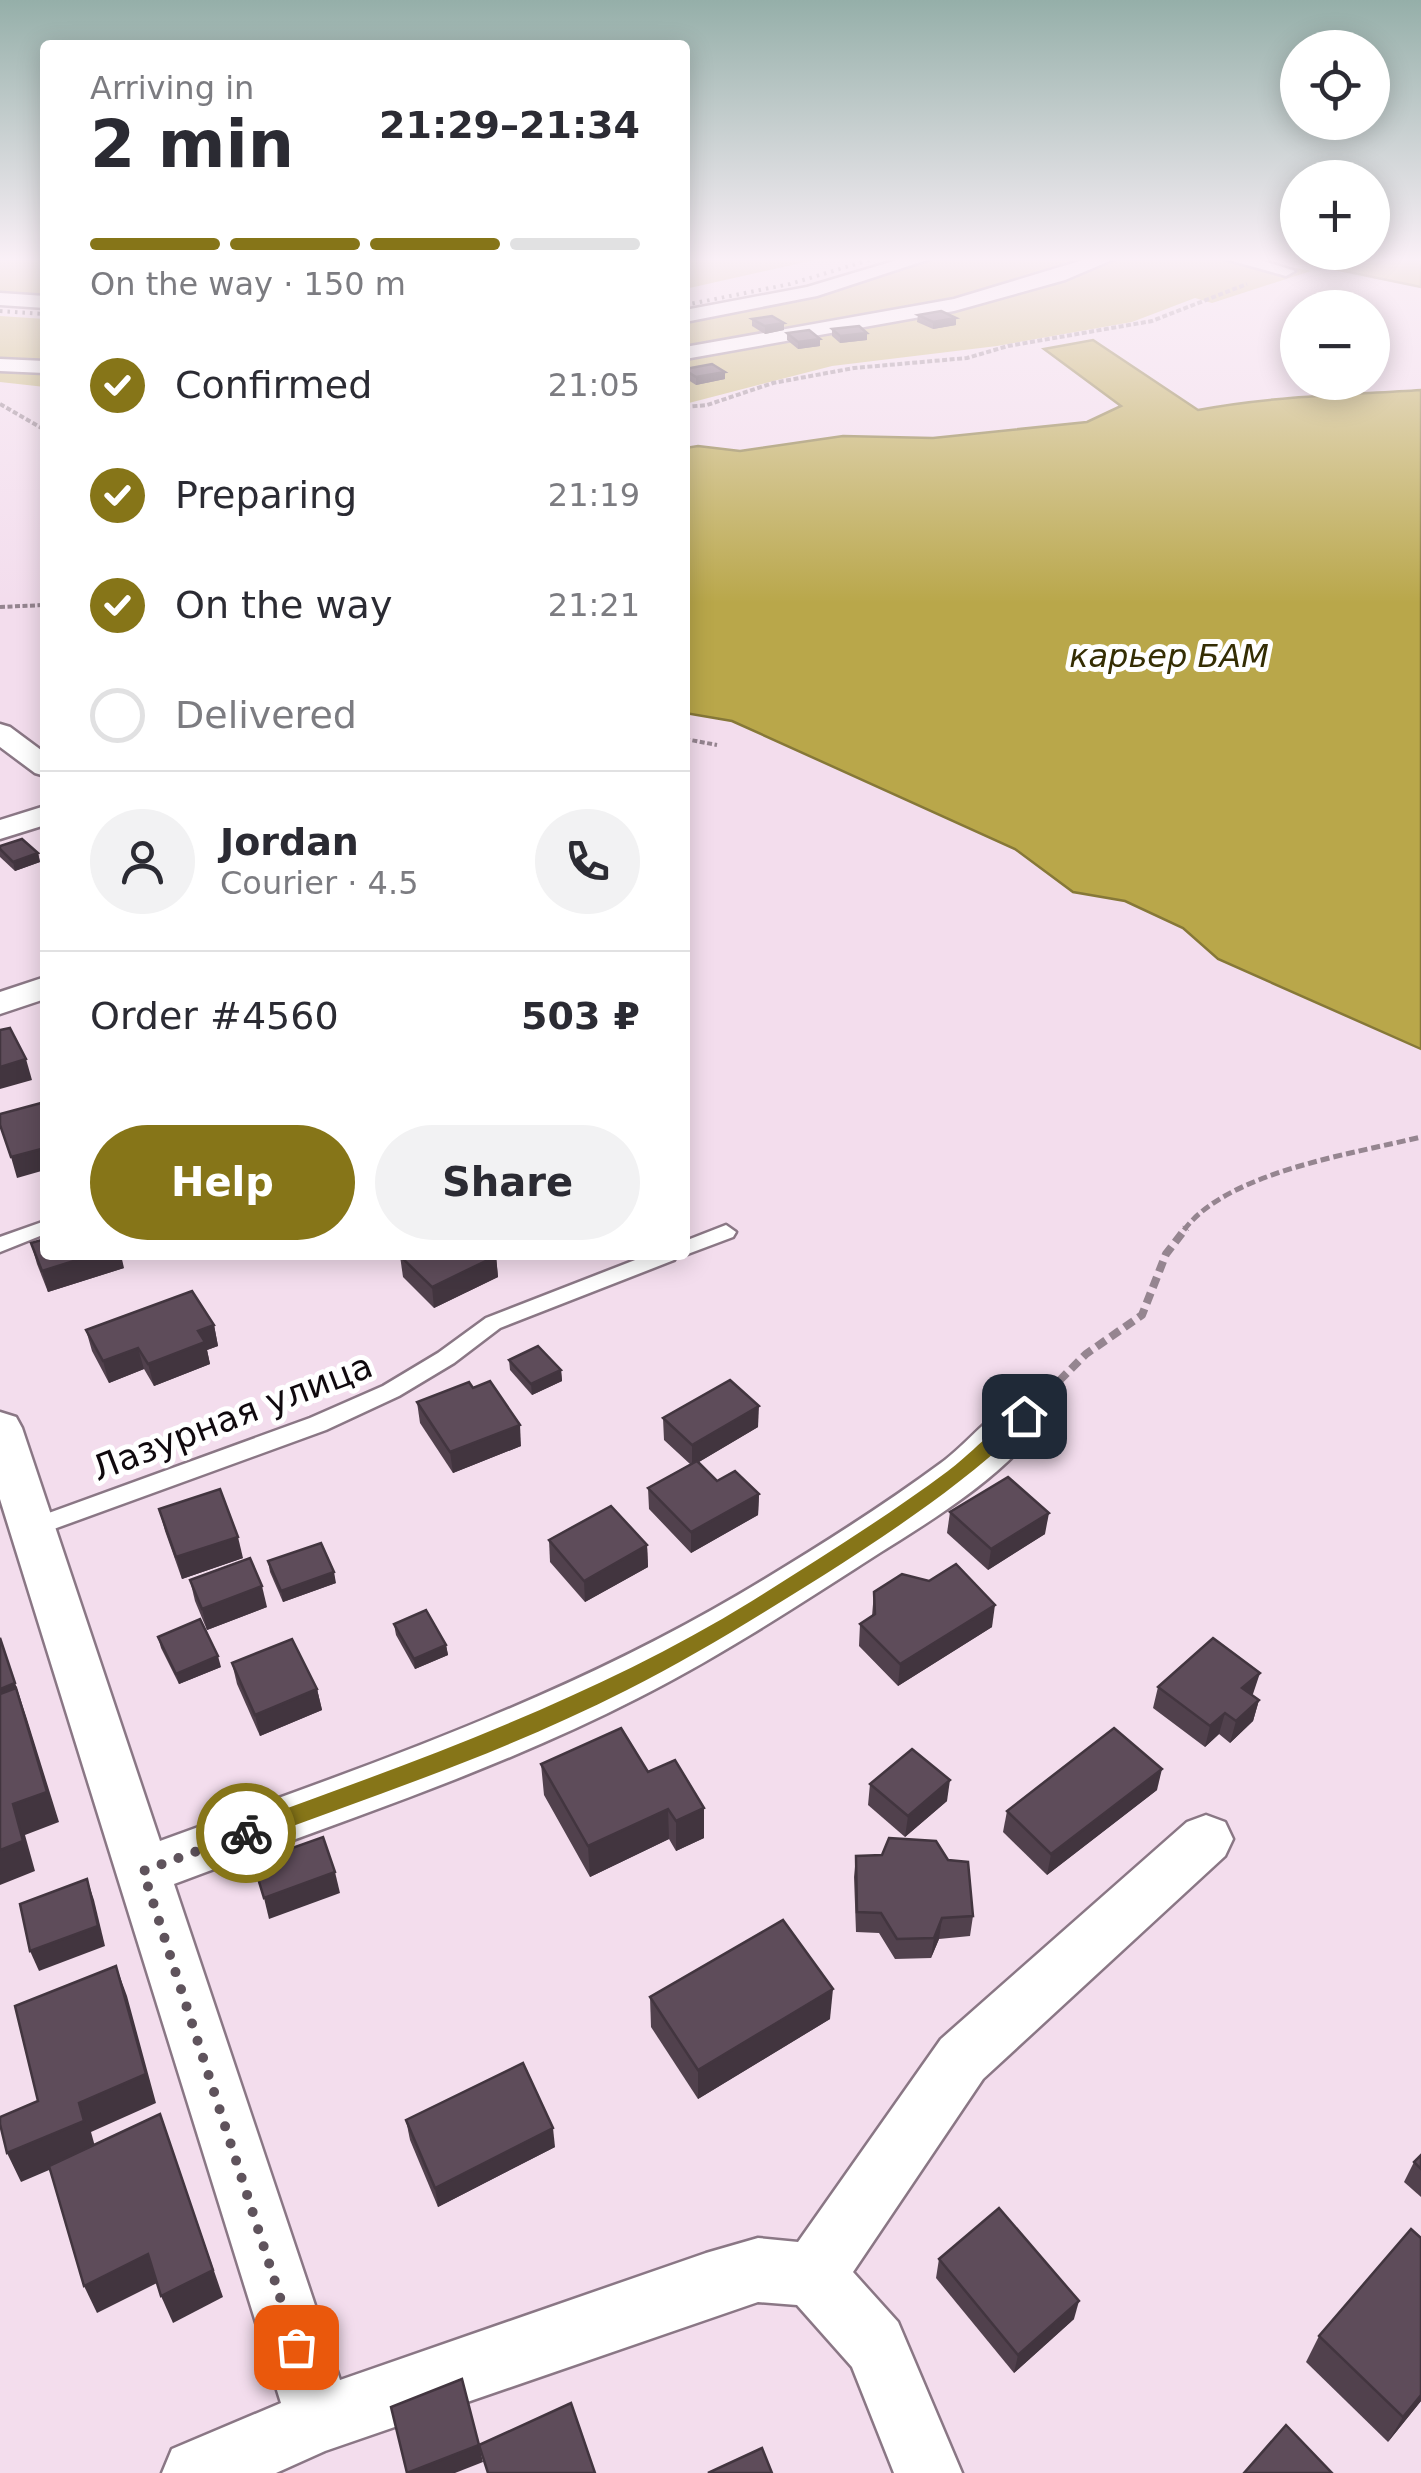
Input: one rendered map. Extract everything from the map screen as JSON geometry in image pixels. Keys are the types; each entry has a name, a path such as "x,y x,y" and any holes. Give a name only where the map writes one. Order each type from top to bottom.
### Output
{"street":[{"path":"0,733 40,763"},
{"path":"0,830 40,816"},
{"path":"0,1004 40,989"},
{"path":"143,1871 462,1754 620,1684 754,1609 905,1514 983,1456 1024,1416"},
{"path":"0,1428 320,2420"},
{"path":"813,2275 962,2059 1206,1839"},
{"path":"196,2473 320,2420 758,2270 813,2275 875,2345 928,2473"}],"lane":[{"path":"0,1245 40,1229"},
{"path":"690,1246 726,1232"},
{"name":"Лазурная улица","path":"32,1528 318,1424 391,1392 492,1323 653,1260"}],"path":[{"path":"690,407 707,405 773,383 830,372"},
{"path":"0,404 40,427"},
{"path":"0,607 40,605"},
{"path":"690,740 717,745"},
{"path":"1024,1416 1086,1354 1142,1316 1166,1254 1199,1210 1281,1172 1421,1137"}],"shaded area":[{"path":"0,372 40,372 40,386 0,382"},
{"path":"690,372 807,372 690,403"}],"water":[{"name":"карьер БАМ","path":"1076,372 1142,372 1198,410 1280,399 1390,400 1390,392 1421,390 1421,1049 1218,959 1183,928 1125,901 1073,892 1015,849 732,721 690,714 690,447 740,451 843,436 933,438 1087,422 1121,406"}],"building":[{"path":"690,372 723,372 696,377"},
{"path":"22,839 38,853 13,862 0,846"},
{"path":"10,1028 26,1059 0,1067 0,1030"},
{"path":"40,1103 40,1149 11,1157 0,1114"},
{"path":"40,1240 40,1260 77,1260 42,1271 31,1243"},
{"path":"404,1260 488,1260 432,1287"},
{"path":"192,1291 214,1325 198,1331 205,1342 148,1364 138,1348 103,1361 86,1330"},
{"path":"538,1346 561,1370 531,1384 509,1360"},
{"path":"730,1380 759,1406 692,1445 663,1418"},
{"path":"490,1381 520,1425 450,1452 417,1402 469,1382 473,1388"},
{"path":"697,1461 717,1481 735,1471 759,1494 691,1532 648,1488"},
{"path":"1008,1477 1049,1513 991,1549 950,1512"},
{"path":"220,1489 238,1537 176,1557 159,1509"},
{"path":"611,1506 647,1545 584,1581 549,1540"},
{"path":"321,1543 334,1572 281,1591 268,1561"},
{"path":"250,1558 262,1586 202,1609 190,1580"},
{"path":"956,1564 995,1605 900,1664 860,1624 875,1614 874,1592 902,1574 929,1581"},
{"path":"426,1610 446,1645 414,1659 394,1624"},
{"path":"200,1619 218,1656 176,1674 158,1637"},
{"path":"0,1638 15,1683 0,1689"},
{"path":"1213,1638 1260,1673 1242,1688 1259,1700 1236,1721 1225,1713 1210,1726 1158,1687"},
{"path":"292,1639 317,1689 255,1715 232,1663"},
{"path":"16,1688 47,1792 13,1804 23,1841 0,1850 0,1694"},
{"path":"621,1728 648,1772 675,1760 704,1808 676,1821 668,1809 588,1846 541,1764"},
{"path":"1114,1728 1162,1769 1051,1854 1007,1811"},
{"path":"912,1749 950,1780 908,1816 870,1784"},
{"path":"323,1837 335,1872 264,1898 253,1862"},
{"path":"889,1838 936,1841 948,1860 968,1862 973,1916 942,1918 934,1938 897,1939 881,1913 857,1912 856,1856 882,1855"},
{"path":"87,1879 98,1926 30,1951 20,1904"},
{"path":"783,1920 833,1989 698,2070 650,1997"},
{"path":"116,1966 146,2074 79,2103 84,2121 7,2153 0,2117 38,2101 15,2006"},
{"path":"523,2063 553,2128 435,2188 406,2120"},
{"path":"160,2114 213,2270 161,2296 148,2254 84,2286 49,2166"},
{"path":"999,2208 1079,2301 1018,2355 939,2259"},
{"path":"1411,2229 1421,2238 1421,2395 1403,2417 1319,2336"},
{"path":"462,2379 479,2445 407,2473 391,2407"},
{"path":"571,2403 595,2473 488,2473 479,2445"},
{"path":"1286,2425 1332,2473 1244,2473"},
{"path":"762,2448 772,2473 708,2473"}],"way so far":[{"path":"246,1833 143,1871 296,2347"}],"route":[{"path":"246,1833 462,1754 620,1684 754,1609 905,1514 983,1456 1024,1416"}]}
